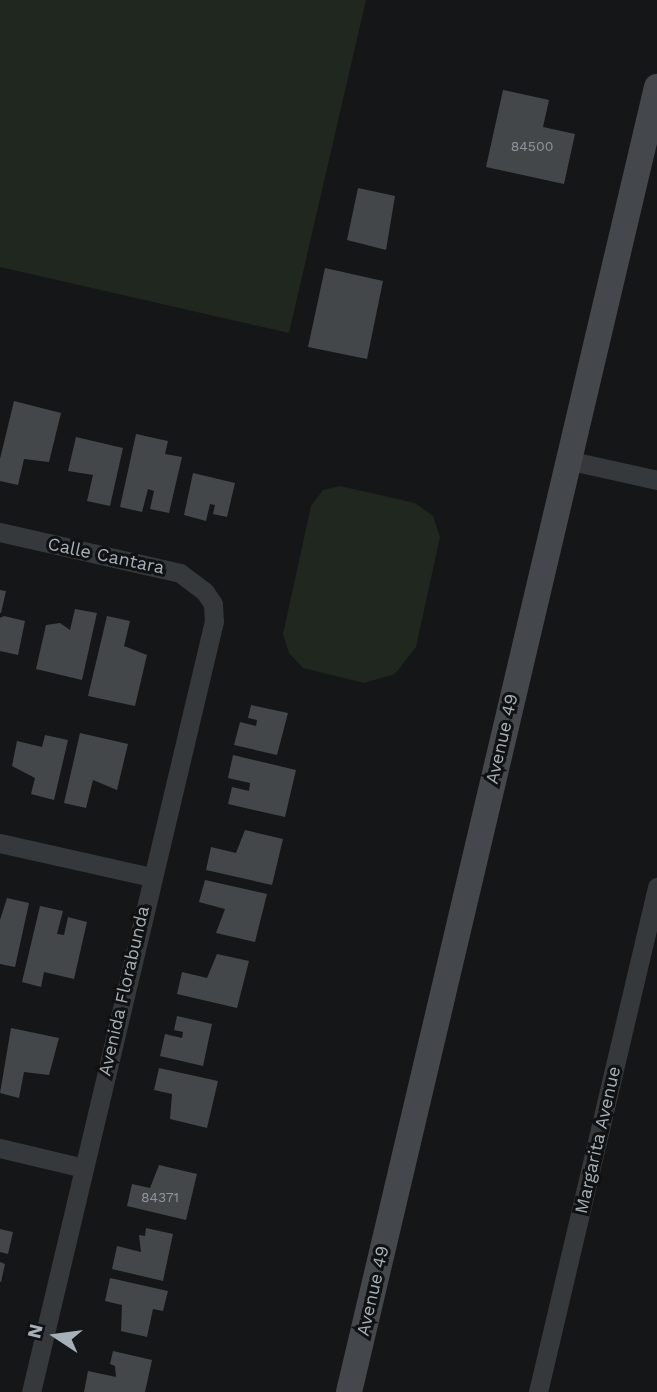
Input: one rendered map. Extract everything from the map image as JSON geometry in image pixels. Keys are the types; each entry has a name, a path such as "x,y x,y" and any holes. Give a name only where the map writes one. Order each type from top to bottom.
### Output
{"street":[{"name":"Avenue 49","path":"349,1392 657,87"},
{"path":"567,460 657,480"},
{"name":"Calle Cantara","path":"0,532 180,572 205,592"},
{"name":"Avenida Florabunda","path":"31,1392 151,877 214,621 213,604 205,592"},
{"path":"0,843 151,877"},
{"name":"Margarita Avenue","path":"538,1392 657,887"},
{"path":"0,1148 83,1168"}],"shaded area":[{"path":"0,0 366,0 289,333 0,267"},
{"path":"340,486 415,503 433,516 440,537 416,647 395,674 364,683 303,668 289,653 283,634 311,506 323,490"}],"building":[{"path":"503,90 549,100 543,127 575,134 564,184 486,167"},
{"path":"358,188 395,196 386,250 347,240"},
{"path":"325,268 383,281 367,359 308,347"},
{"path":"14,401 61,413 49,462 24,459 18,485 0,481 0,459"},
{"path":"136,434 168,441 165,454 182,457 169,513 150,509 154,491 148,489 142,512 120,507"},
{"path":"76,437 123,448 110,506 87,501 93,475 68,471"},
{"path":"193,473 235,483 227,517 213,514 215,505 210,504 206,521 184,515"},
{"path":"0,590 6,591 1,613 0,613"},
{"path":"75,609 97,613 82,680 36,669 46,625 60,623 70,630"},
{"path":"4,616 25,621 18,655 0,651 0,618"},
{"path":"107,616 130,621 124,646 147,655 135,706 88,696"},
{"path":"251,705 288,713 277,755 234,745 240,722 256,726 257,720 248,718"},
{"path":"80,733 128,744 117,790 93,780 86,808 64,803"},
{"path":"45,735 68,740 54,800 31,794 35,778 12,766 17,741 42,747"},
{"path":"233,755 296,770 285,817 228,804 232,787 249,791 250,783 228,778"},
{"path":"245,830 283,839 272,885 206,870 211,847 236,853"},
{"path":"205,880 267,894 255,942 216,933 225,909 199,902"},
{"path":"7,898 29,903 15,967 0,964 0,920"},
{"path":"40,906 63,911 57,934 64,935 68,917 87,922 74,979 44,972 41,987 22,982"},
{"path":"217,954 249,961 237,1008 177,994 182,972 207,978"},
{"path":"177,1016 212,1024 203,1066 160,1056 165,1034 182,1038 183,1032 174,1030"},
{"path":"11,1028 59,1038 49,1075 24,1072 19,1098 0,1093"},
{"path":"159,1068 218,1081 207,1128 170,1119 172,1094 154,1090"},
{"path":"159,1165 197,1174 186,1220 127,1206 132,1184 150,1188"},
{"path":"146,1228 173,1234 163,1281 112,1269 117,1246 141,1252 139,1235 145,1236"},
{"path":"0,1229 13,1232 8,1254 0,1252"},
{"path":"0,1262 5,1264 1,1282 0,1282"},
{"path":"110,1278 168,1291 163,1311 153,1309 147,1337 121,1331 122,1305 105,1301"},
{"path":"113,1351 152,1360 145,1392 84,1392 88,1371 116,1377 115,1366 110,1364"}]}
